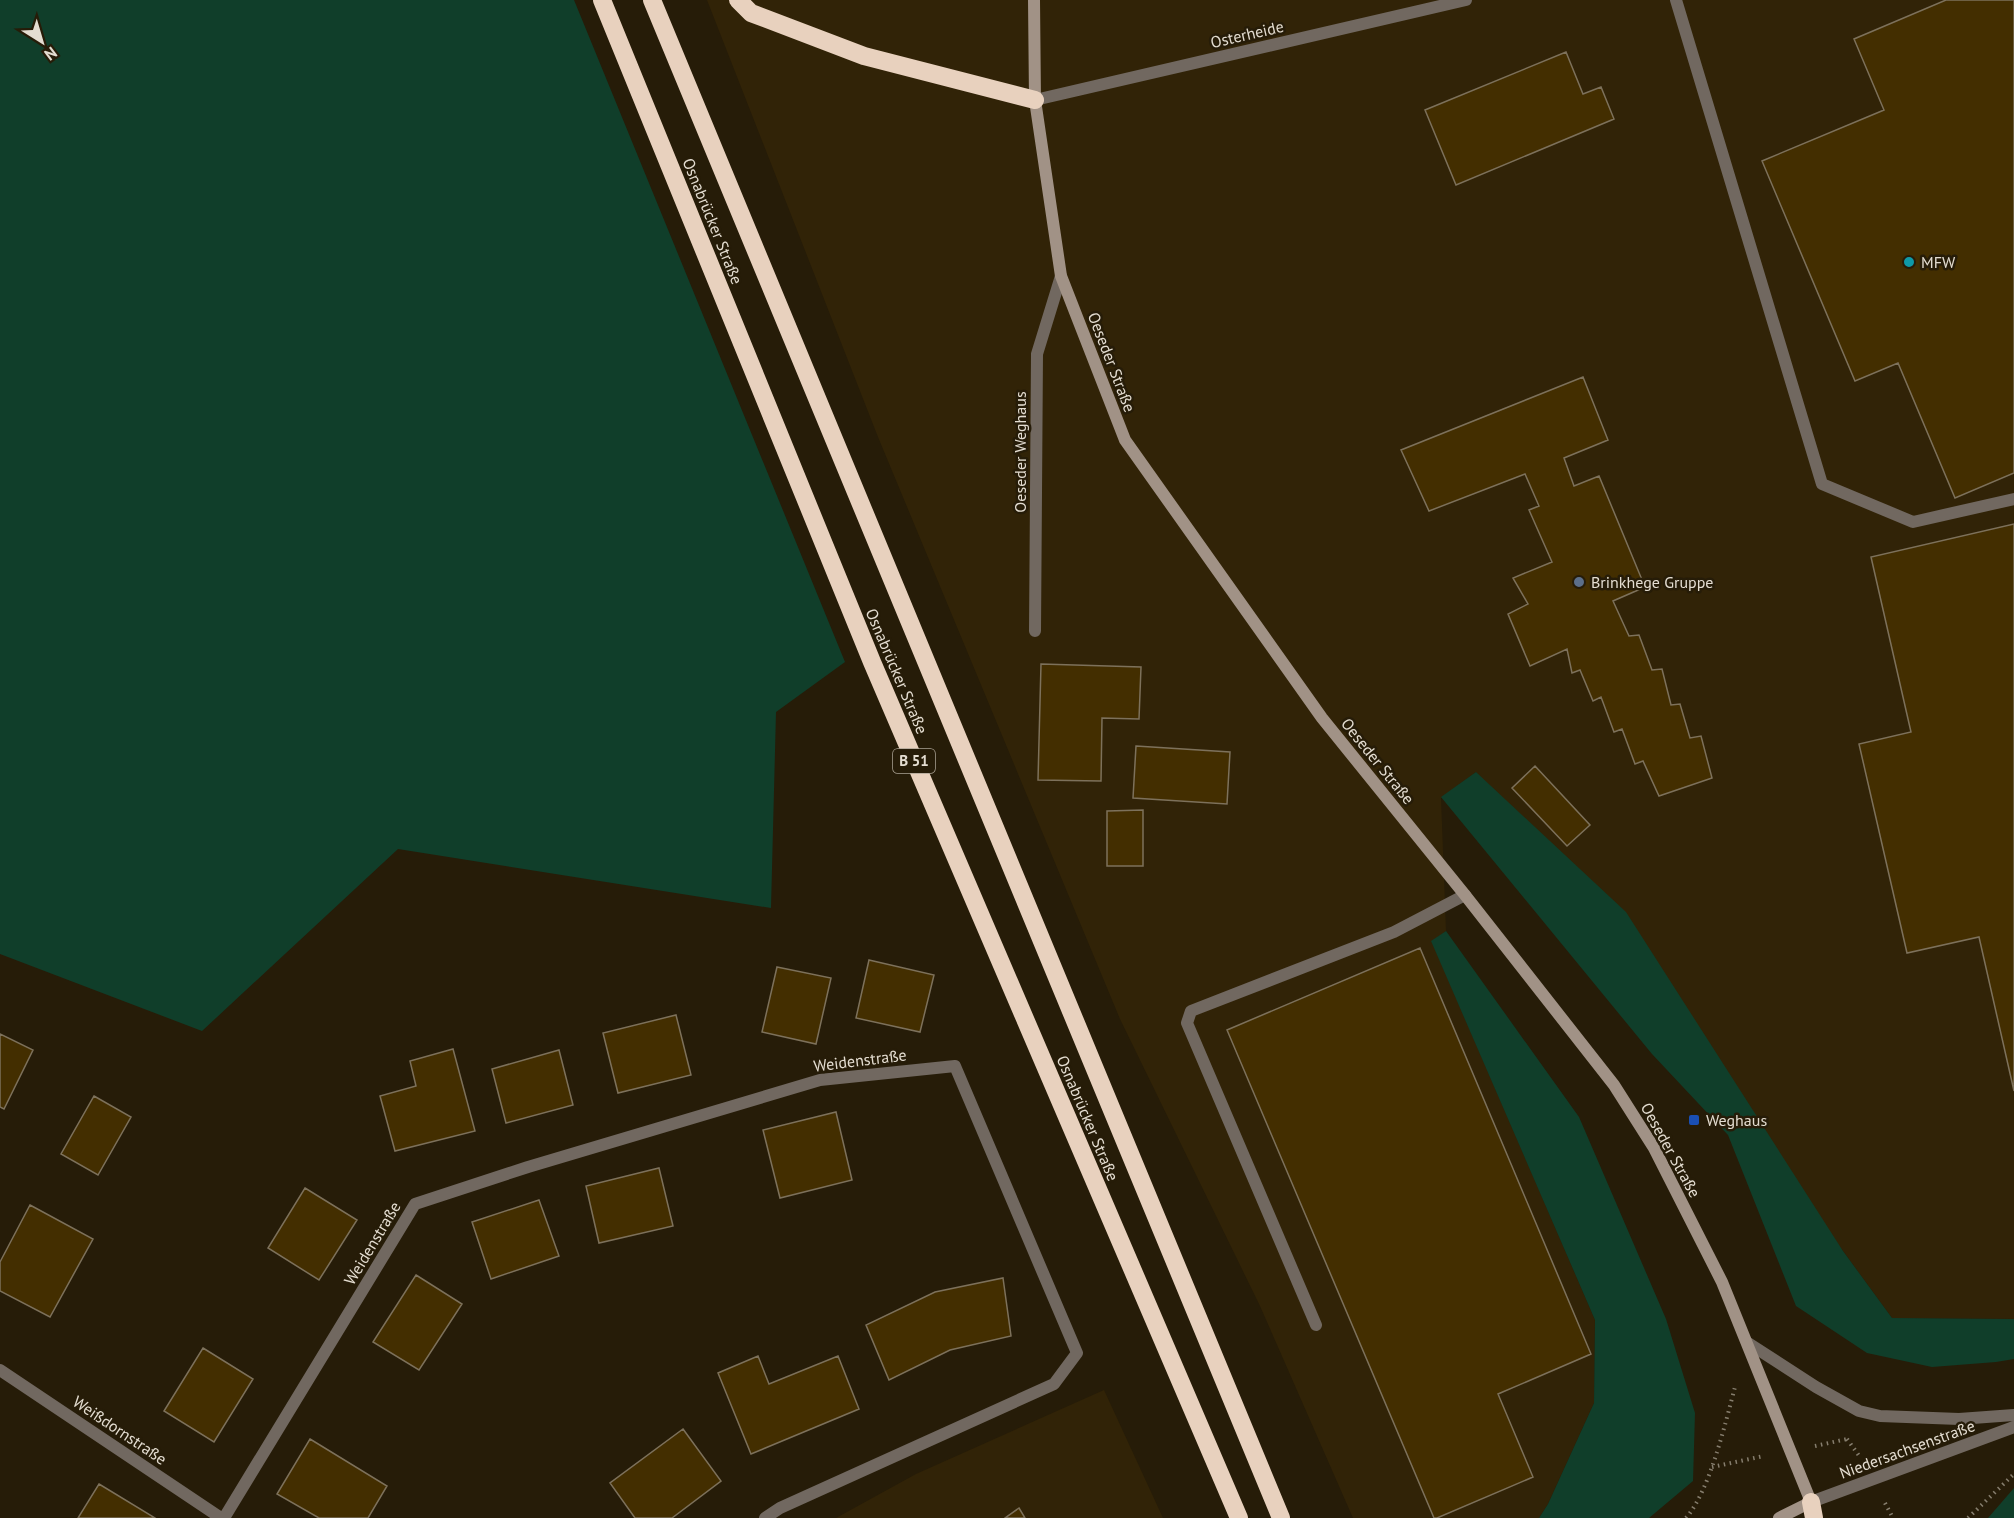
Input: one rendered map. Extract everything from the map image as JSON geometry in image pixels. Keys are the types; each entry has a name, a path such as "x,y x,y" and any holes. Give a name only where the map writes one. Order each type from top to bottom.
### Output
{"highway":[{"name":"Osnabrücker Straße","path":"602,0 872,662 1239,1518"},
{"name":"Osnabrücker Straße","path":"652,0 1281,1518"},
{"path":"738,0 751,13 864,56 1035,100"}],"street":[{"name":"Oeseder Straße","path":"1034,0 1035,100 1061,276 1125,440 1322,718 1614,1085 1654,1148 1722,1282 1812,1510"},
{"name":"Osterheide","path":"1035,100 1466,0"},
{"path":"1676,0 1822,484 1913,522 2014,499"},
{"name":"Oeseder Weghaus","path":"1035,632 1037,354 1061,276"},
{"path":"1316,1326 1187,1023 1191,1011 1394,932 1464,895"},
{"name":"Weidenstraße","path":"222,1518 415,1204 528,1167 820,1080 956,1066 1077,1353 1054,1384 780,1508 765,1518"},
{"path":"1748,1343 1816,1387 1859,1411 1880,1416 1948,1418 2014,1415"},
{"name":"Weißdornstraße","path":"0,1370 222,1518"},
{"name":"Niedersachsenstraße","path":"1812,1510 2014,1427"},
{"path":"1779,1518 1812,1510"}],"path":[{"path":"1686,1518 1693,1510 1712,1467 1748,1343"},
{"path":"1968,1518 2014,1474"}],"shaded area":[{"path":"707,0 2014,0 2014,1319 1892,1318 1476,772 1441,798 1446,931 1432,942 1595,1320 1594,1403 1548,1504 1539,1518 1353,1518 1260,1306 1120,1019 878,437"},
{"path":"1104,1390 1163,1518 836,1518 916,1474"}],"green space":[{"path":"0,0 574,0 845,662 776,712 771,908 398,849 202,1031 0,954"},
{"path":"1476,772 1626,912 1843,1251 1892,1318 2014,1319 2014,1359 1932,1367 1867,1353 1796,1306 1728,1135 1652,1054 1441,797"},
{"path":"1446,931 1579,1117 1666,1319 1695,1413 1693,1481 1649,1518 1539,1518 1548,1504 1594,1403 1595,1320 1431,941"},
{"path":"2014,1488 2014,1518 1988,1518"}],"building":[{"name":"MFW","path":"1946,0 2014,0 2014,473 1955,498 1898,363 1855,381 1762,161 1884,110 1854,39"},
{"path":"1566,52 1583,94 1601,87 1614,119 1456,185 1425,110"},
{"name":"Brinkhege Gruppe","path":"1583,377 1608,440 1564,458 1574,486 1599,476 1645,587 1613,601 1629,636 1639,635 1652,670 1662,669 1671,705 1680,704 1690,738 1701,736 1712,778 1659,796 1643,761 1635,764 1622,729 1614,732 1601,697 1593,701 1580,670 1572,673 1567,649 1530,666 1508,614 1528,604 1513,578 1552,562 1529,510 1539,506 1525,474 1429,511 1401,450"},
{"path":"2014,524 2014,1091 1979,937 1907,953 1859,744 1911,732 1871,557"},
{"path":"1041,664 1141,667 1139,719 1102,718 1101,781 1038,780"},
{"path":"1136,746 1230,752 1227,804 1133,798"},
{"path":"1535,766 1590,825 1567,846 1512,788"},
{"path":"1143,810 1143,866 1107,866 1107,811"},
{"path":"1420,948 1591,1354 1498,1394 1533,1477 1437,1518 1434,1518 1227,1030"},
{"path":"869,960 934,975 920,1032 856,1018"},
{"path":"777,967 831,978 816,1044 762,1032"},
{"path":"676,1015 691,1075 618,1093 603,1033"},
{"path":"0,1034 33,1050 4,1109 0,1107"},
{"path":"453,1049 475,1131 395,1151 380,1096 416,1086 410,1061"},
{"path":"559,1050 573,1105 506,1123 492,1069"},
{"path":"94,1096 131,1117 98,1175 61,1154"},
{"path":"836,1112 852,1180 780,1198 763,1130"},
{"path":"659,1168 673,1226 599,1243 586,1186"},
{"path":"305,1188 357,1220 319,1280 268,1248"},
{"path":"539,1200 559,1256 491,1279 472,1222"},
{"path":"30,1205 93,1239 50,1317 0,1291 0,1262"},
{"path":"416,1275 462,1304 419,1370 373,1342"},
{"path":"1003,1278 1011,1336 950,1350 889,1380 866,1325 935,1292"},
{"path":"203,1348 253,1379 214,1442 164,1411"},
{"path":"758,1356 769,1384 838,1356 859,1409 751,1454 718,1373"},
{"path":"683,1429 721,1481 672,1518 635,1518 610,1483"},
{"path":"310,1439 387,1486 368,1518 319,1518 277,1494"},
{"path":"99,1484 155,1518 78,1518"},
{"path":"1019,1508 1025,1518 1005,1518"}],"place":[{"name":"MFW","path":"1909,262"},
{"name":"Brinkhege Gruppe","path":"1579,582"},
{"name":"Weghaus","path":"1694,1120"}]}
